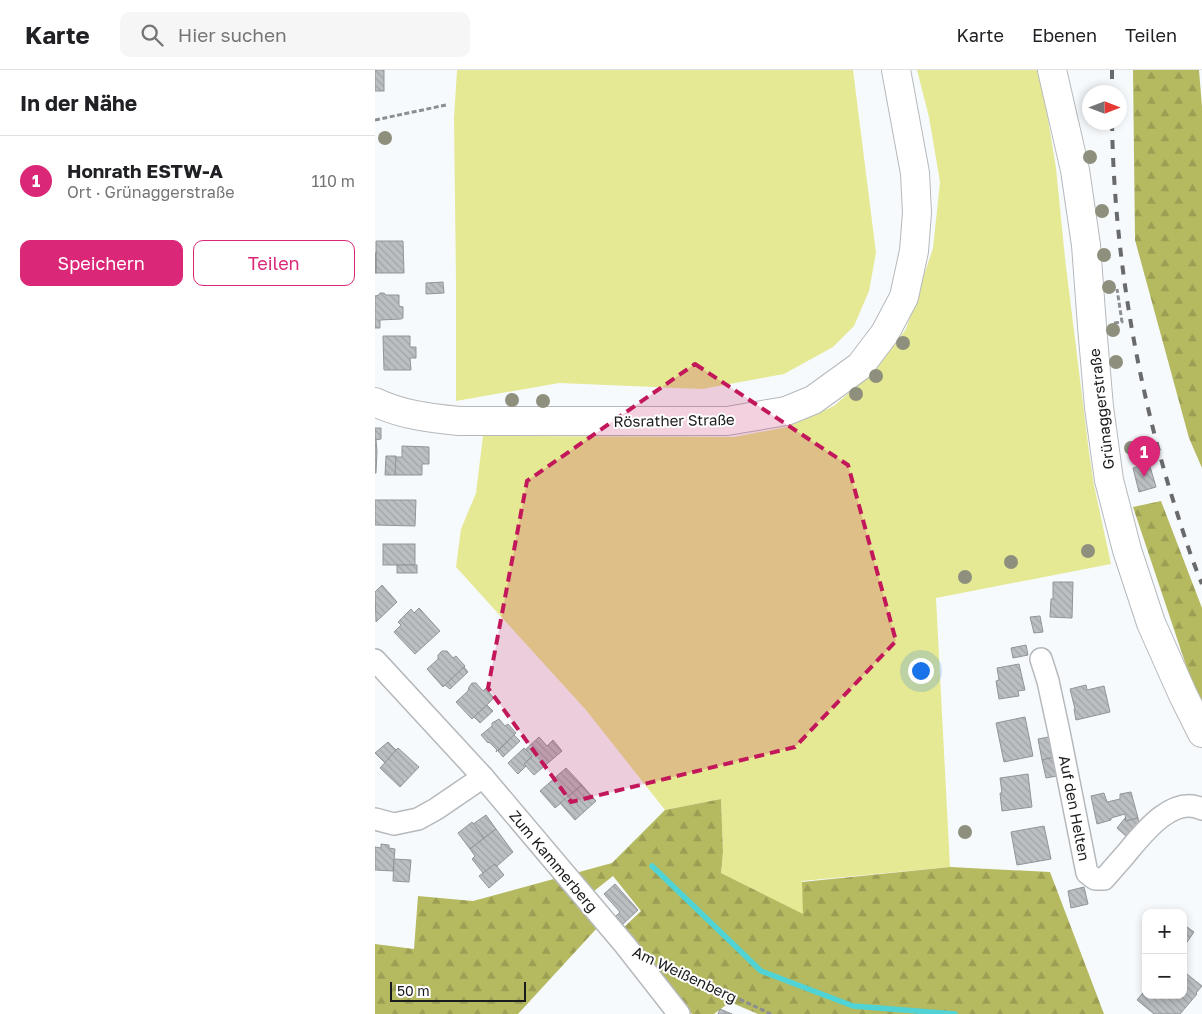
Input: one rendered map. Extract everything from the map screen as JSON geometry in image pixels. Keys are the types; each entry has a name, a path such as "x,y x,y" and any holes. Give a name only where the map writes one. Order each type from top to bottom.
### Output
{"street":[{"name":"Rösrather Straße","path":"375,402 401,413 459,421 727,421 786,411 813,400 860,366 885,333 904,297 914,251 917,213 915,173 896,70"},
{"name":"Grünaggerstraße","path":"1052,70 1075,170 1086,245 1098,398 1109,480 1127,550 1151,624 1202,734"},
{"name":"Auf den Helten","path":"1041,659 1048,681 1059,732 1087,873 1095,879 1104,879 1152,824 1167,813 1176,808 1188,806 1202,809"},
{"name":"Zum Kammerberg","path":"375,660 483,777 625,945"},
{"path":"375,819 394,824 418,819 483,777"},
{"name":"Am Weißenberg","path":"625,945 679,1014"}],"path":[{"path":"375,120 446,105"},
{"path":"1117,290 1122,322 1117,323"},
{"name":"Am Weißenberg","path":"659,961 771,1014"}],"highlighted area":[{"path":"695,364 848,465 896,641 795,747 571,802 488,688 527,481"}],"green space":[{"path":"457,70 853,70 876,253 869,291 854,326 833,347 784,374 702,389 559,383 456,401 454,118"},
{"path":"917,70 1040,70 1056,168 1089,452 1111,564 936,598 950,867 802,881 804,915 721,873 723,852 721,799 665,810 586,710 456,567 461,529 476,493 483,436 734,437 787,427 834,406 877,368 906,329 933,248 940,182 929,117"},
{"path":"1133,70 1199,70 1202,107 1202,468 1189,438 1135,240"},
{"path":"1161,501 1202,608 1202,713 1133,507"},
{"path":"721,799 723,852 721,873 803,914 802,882 950,867 1050,872 1104,1014 758,1014 730,1002 714,1014 692,1014 621,930 641,911 613,876 579,903 598,927 518,1014 375,1014 375,944 414,949 418,896 473,901 612,863 665,810"}],"building":[{"path":"375,70 384,70 384,91 375,91"},
{"path":"376,241 403,241 404,273 376,273"},
{"path":"376,253 376,273 375,273"},
{"path":"443,282 444,293 426,294 426,283"},
{"path":"380,293 399,295 399,306 403,307 403,318 380,320 380,328 375,328 375,296"},
{"path":"383,336 410,336 410,347 416,347 416,358 410,358 411,370 384,370"},
{"path":"375,428 381,428 381,439 375,440"},
{"path":"375,440 377,451 376,473 375,473"},
{"path":"402,446 429,447 429,464 422,464 422,475 395,475 395,457 402,457"},
{"path":"386,456 396,456 395,475 385,475"},
{"path":"1149,463 1156,487 1139,492 1133,468"},
{"path":"375,500 416,500 415,526 375,525"},
{"path":"383,544 415,544 415,565 383,565"},
{"path":"397,565 417,565 417,573 397,573"},
{"path":"1053,582 1073,582 1072,618 1050,617"},
{"path":"382,585 397,602 376,622 375,592"},
{"path":"419,608 440,631 415,654 394,632 401,625 398,622 411,609 414,613"},
{"path":"1040,616 1043,632 1034,633 1030,617"},
{"path":"1026,645 1028,655 1013,658 1011,648"},
{"path":"442,651 447,651 453,658 456,656 465,666 443,687 427,669 438,659 438,655"},
{"path":"1019,664 1025,690 1018,691 1019,696 999,699 996,681 999,680 997,668"},
{"path":"464,667 468,672 450,689 445,685"},
{"path":"472,683 476,683 483,691 486,688 494,698 472,719 456,702 468,691"},
{"path":"1086,685 1087,690 1104,686 1110,712 1076,720 1070,689"},
{"path":"487,705 493,711 480,723 474,717"},
{"path":"1025,717 1033,756 1004,762 996,723"},
{"path":"499,719 505,726 508,724 516,733 496,752 497,750 481,735 492,726 492,723"},
{"path":"514,735 520,741 503,757 498,751"},
{"path":"1054,736 1058,756 1042,760 1038,739"},
{"path":"539,737 547,746 553,740 562,751 534,775 524,764 532,757 526,749"},
{"path":"388,742 396,750 385,763 375,753"},
{"path":"398,748 419,767 400,787 380,768"},
{"path":"524,748 532,756 518,774 508,763"},
{"path":"1058,756 1062,775 1046,778 1042,760"},
{"path":"566,768 582,785 555,808 540,791"},
{"path":"1028,774 1032,807 1002,811 1000,778"},
{"path":"582,785 596,801 575,820 560,803"},
{"path":"1131,792 1138,818 1126,821 1125,814 1097,824 1091,796 1104,793 1107,802 1120,799 1120,794"},
{"path":"486,815 496,829 484,838 473,824"},
{"path":"1125,818 1126,821 1138,818 1139,824 1127,837 1117,828"},
{"path":"472,822 484,838 470,849 458,833"},
{"path":"1044,826 1051,859 1017,865 1011,832"},
{"path":"496,829 513,852 497,866 495,864 483,873 472,859 475,856 470,849"},
{"path":"381,844 389,845 389,848 395,849 393,871 375,870 375,847 381,848"},
{"path":"394,859 411,860 409,882 393,881"},
{"path":"495,864 504,875 489,888 479,876"},
{"path":"615,884 638,910 623,924 616,916 620,912 604,894"},
{"path":"1084,887 1088,904 1071,908 1068,891"},
{"path":"1187,927 1194,932 1187,942"},
{"path":"1187,974 1202,986 1180,1014 1154,1014 1137,1000 1142,994 1142,999 1187,999"},
{"path":"720,1009 732,1014 718,1014"}],"waterway":[{"path":"652,866 761,971 853,1006 955,1014"}],"railway":[{"path":"1112,70 1112,85"},
{"path":"1112,130 1117,214 1128,306 1136,352 1169,487 1188,548 1202,584"}],"place":[{"name":"Honrath ESTW-A","path":"1144,477"}]}
